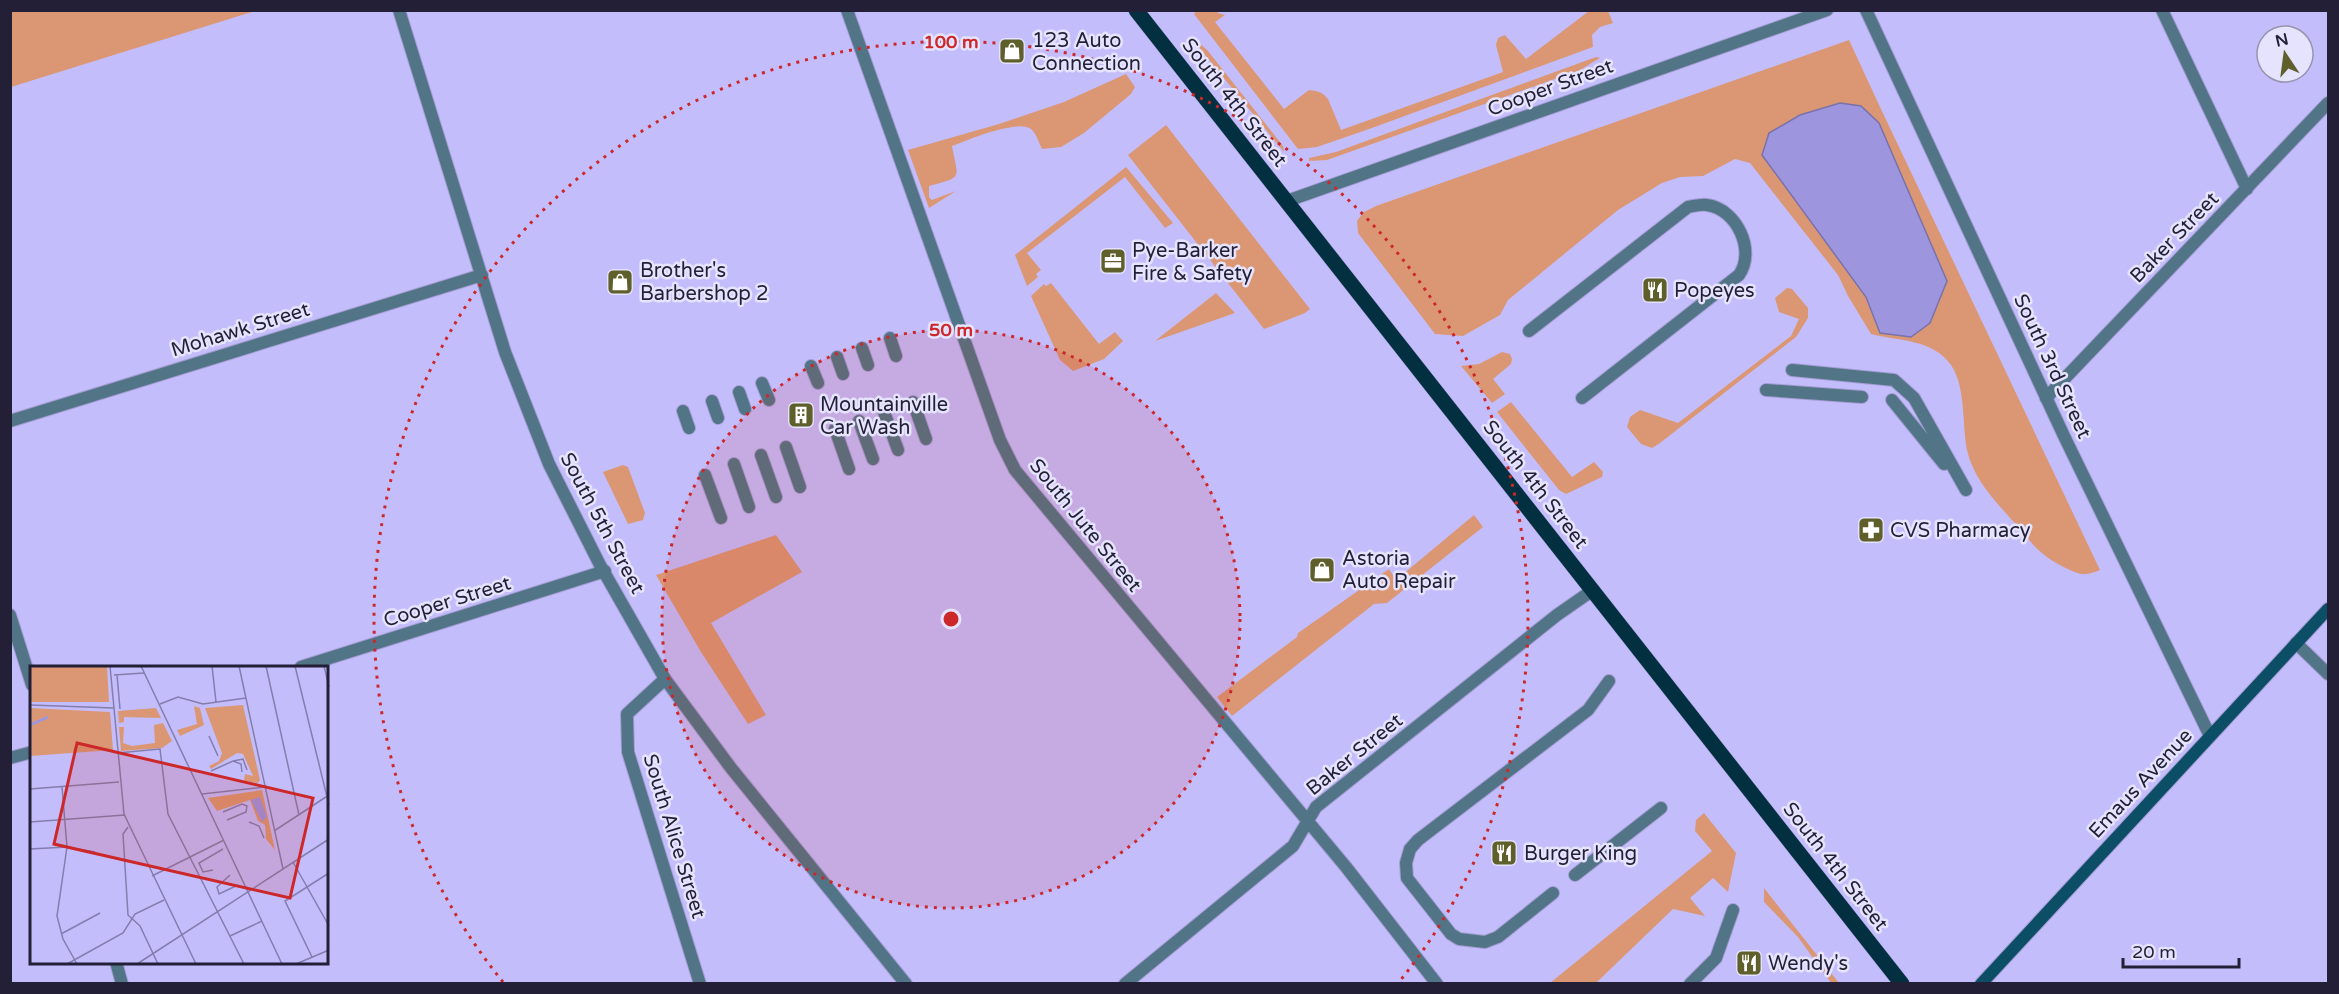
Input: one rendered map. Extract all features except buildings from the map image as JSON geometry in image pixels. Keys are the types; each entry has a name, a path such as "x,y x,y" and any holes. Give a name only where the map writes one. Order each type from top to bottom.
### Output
{"main road":[{"name":"South 4th Street","path":"1136,10 1902,984"},
{"name":"Emaus Avenue","path":"1981,984 2328,609"}],"street":[{"name":"South 5th Street","path":"399,10 505,352 531,423 563,494 600,565 665,679 738,776 906,984"},
{"name":"South Jute Street","path":"847,10 1000,440 1015,470 1346,867 1437,984"},
{"name":"Cooper Street","path":"1287,201 1827,10"},
{"name":"South 3rd Street","path":"1866,10 2046,398 2210,736"},
{"path":"2162,10 2247,189"},
{"name":"Baker Street","path":"2046,398 2328,103"},
{"path":"1529,331 1688,207 1706,204 1720,209 1733,222 1746,244 1744,267 1739,275 1582,398"},
{"name":"Mohawk Street","path":"10,422 482,275"},
{"path":"890,338 896,356"},
{"path":"862,348 868,365"},
{"path":"837,357 843,374"},
{"path":"812,366 818,383"},
{"path":"1792,370 1894,380 1914,398 1966,490 1892,400"},
{"path":"762,383 769,400"},
{"path":"1766,390 1862,397"},
{"path":"739,392 745,409"},
{"path":"712,401 718,418"},
{"path":"913,402 926,439"},
{"path":"683,411 689,428"},
{"path":"884,412 898,450"},
{"path":"859,421 873,459"},
{"path":"835,429 849,469"},
{"path":"786,447 800,487"},
{"path":"761,455 776,497"},
{"path":"734,465 749,507"},
{"path":"705,474 721,518"},
{"name":"Cooper Street","path":"304,666 605,571"},
{"name":"Baker Street","path":"1125,984 1293,846 1316,807 1557,615 1593,590"},
{"path":"10,615 30,679"},
{"path":"2296,643 2328,674"},
{"name":"South Alice Street","path":"665,679 627,714 628,752 700,984"},
{"path":"1553,893 1498,937 1485,942 1459,939 1451,934 1407,878 1406,863 1410,849 1418,840 1588,710 1609,681"},
{"path":"10,758 30,753"},
{"path":"1575,875 1661,808"},
{"path":"1690,984 1716,957 1733,910"},
{"path":"116,964 122,984"}],"shaded area":[{"path":"11,10 255,10 255,11 11,87"},
{"path":"1196,11 1217,11 1225,15 1215,22 1284,109 1309,90 1320,92 1328,99 1341,130 1503,72 1496,45 1498,38 1505,35 1526,59 1589,11 1608,11 1613,23 1600,27 1592,35 1593,47 1372,128 1317,147 1298,149 1194,14"},
{"path":"1195,39 1208,51 1283,146 1284,152 1197,45"},
{"path":"1849,40 2100,570 2082,574 2067,569 2050,559 2033,545 1996,502 1975,473 1970,462 1965,440 1959,384 1951,365 1944,356 1925,346 1871,334 1838,275 1750,163 1735,159 1703,176 1680,177 1662,183 1618,210 1508,300 1500,315 1463,336 1435,334 1358,233 1357,221 1364,212 1376,206"},
{"path":"1596,57 1600,58 1580,70 1327,160 1309,161 1309,158 1336,152"},
{"path":"1126,74 1135,87 1131,94 1084,133 1061,147 1042,149 1033,131 1024,127 1004,128 952,146 956,175 948,181 929,186 929,197 932,200 956,191 929,208 908,150 999,124 1064,102"},
{"path":"1840,103 1861,106 1879,123 1947,281 1930,323 1911,337 1880,333 1866,297 1762,155 1769,133 1800,115"},
{"path":"1166,125 1310,309 1305,313 1264,329 1128,155"},
{"path":"1126,167 1173,223 1165,228 1125,177 1027,253 1041,270 1036,274 1038,277 1027,286 1015,255"},
{"path":"1051,283 1099,344 1115,332 1123,341 1104,359 1073,371 1060,360 1031,296 1044,284 1046,286"},
{"path":"1787,288 1792,289 1808,308 1808,318 1796,337 1660,443 1652,448 1641,444 1627,427 1630,417 1640,410 1678,423 1791,336 1799,319 1779,312 1775,298"},
{"path":"1216,293 1235,313 1155,341"},
{"path":"1502,352 1510,354 1512,359 1511,364 1493,379 1505,394 1492,403 1461,366 1479,364"},
{"path":"1511,402 1572,477 1594,462 1603,472 1602,477 1566,494 1559,490 1497,412"},
{"path":"623,465 628,467 645,513 643,520 628,524 603,472"},
{"path":"1474,515 1483,527 1387,603 1374,604 1232,716 1217,697 1297,637 1298,633 1389,569 1396,580"},
{"path":"776,535 802,572 711,623 766,715 748,724 701,652 656,575"},
{"path":"1704,813 1736,853 1728,892 1713,878 1690,898 1705,916 1673,909 1596,983 1550,983 1712,851 1695,831 1696,820"},
{"path":"1764,888 1839,983 1831,983 1798,937 1764,902"}],"place":[{"name":"123 Auto Connection","path":"1012,51"},
{"name":"Pye-Barker Fire & Safety","path":"1113,261"},
{"name":"Brother's Barbershop 2","path":"620,282"},
{"name":"Popeyes","path":"1655,290"},
{"name":"Mountainville Car Wash","path":"801,415"},
{"name":"CVS Pharmacy","path":"1871,530"},
{"name":"Astoria Auto Repair","path":"1322,570"},
{"name":"Burger King","path":"1504,853"},
{"name":"Wendy's","path":"1749,963"}]}
